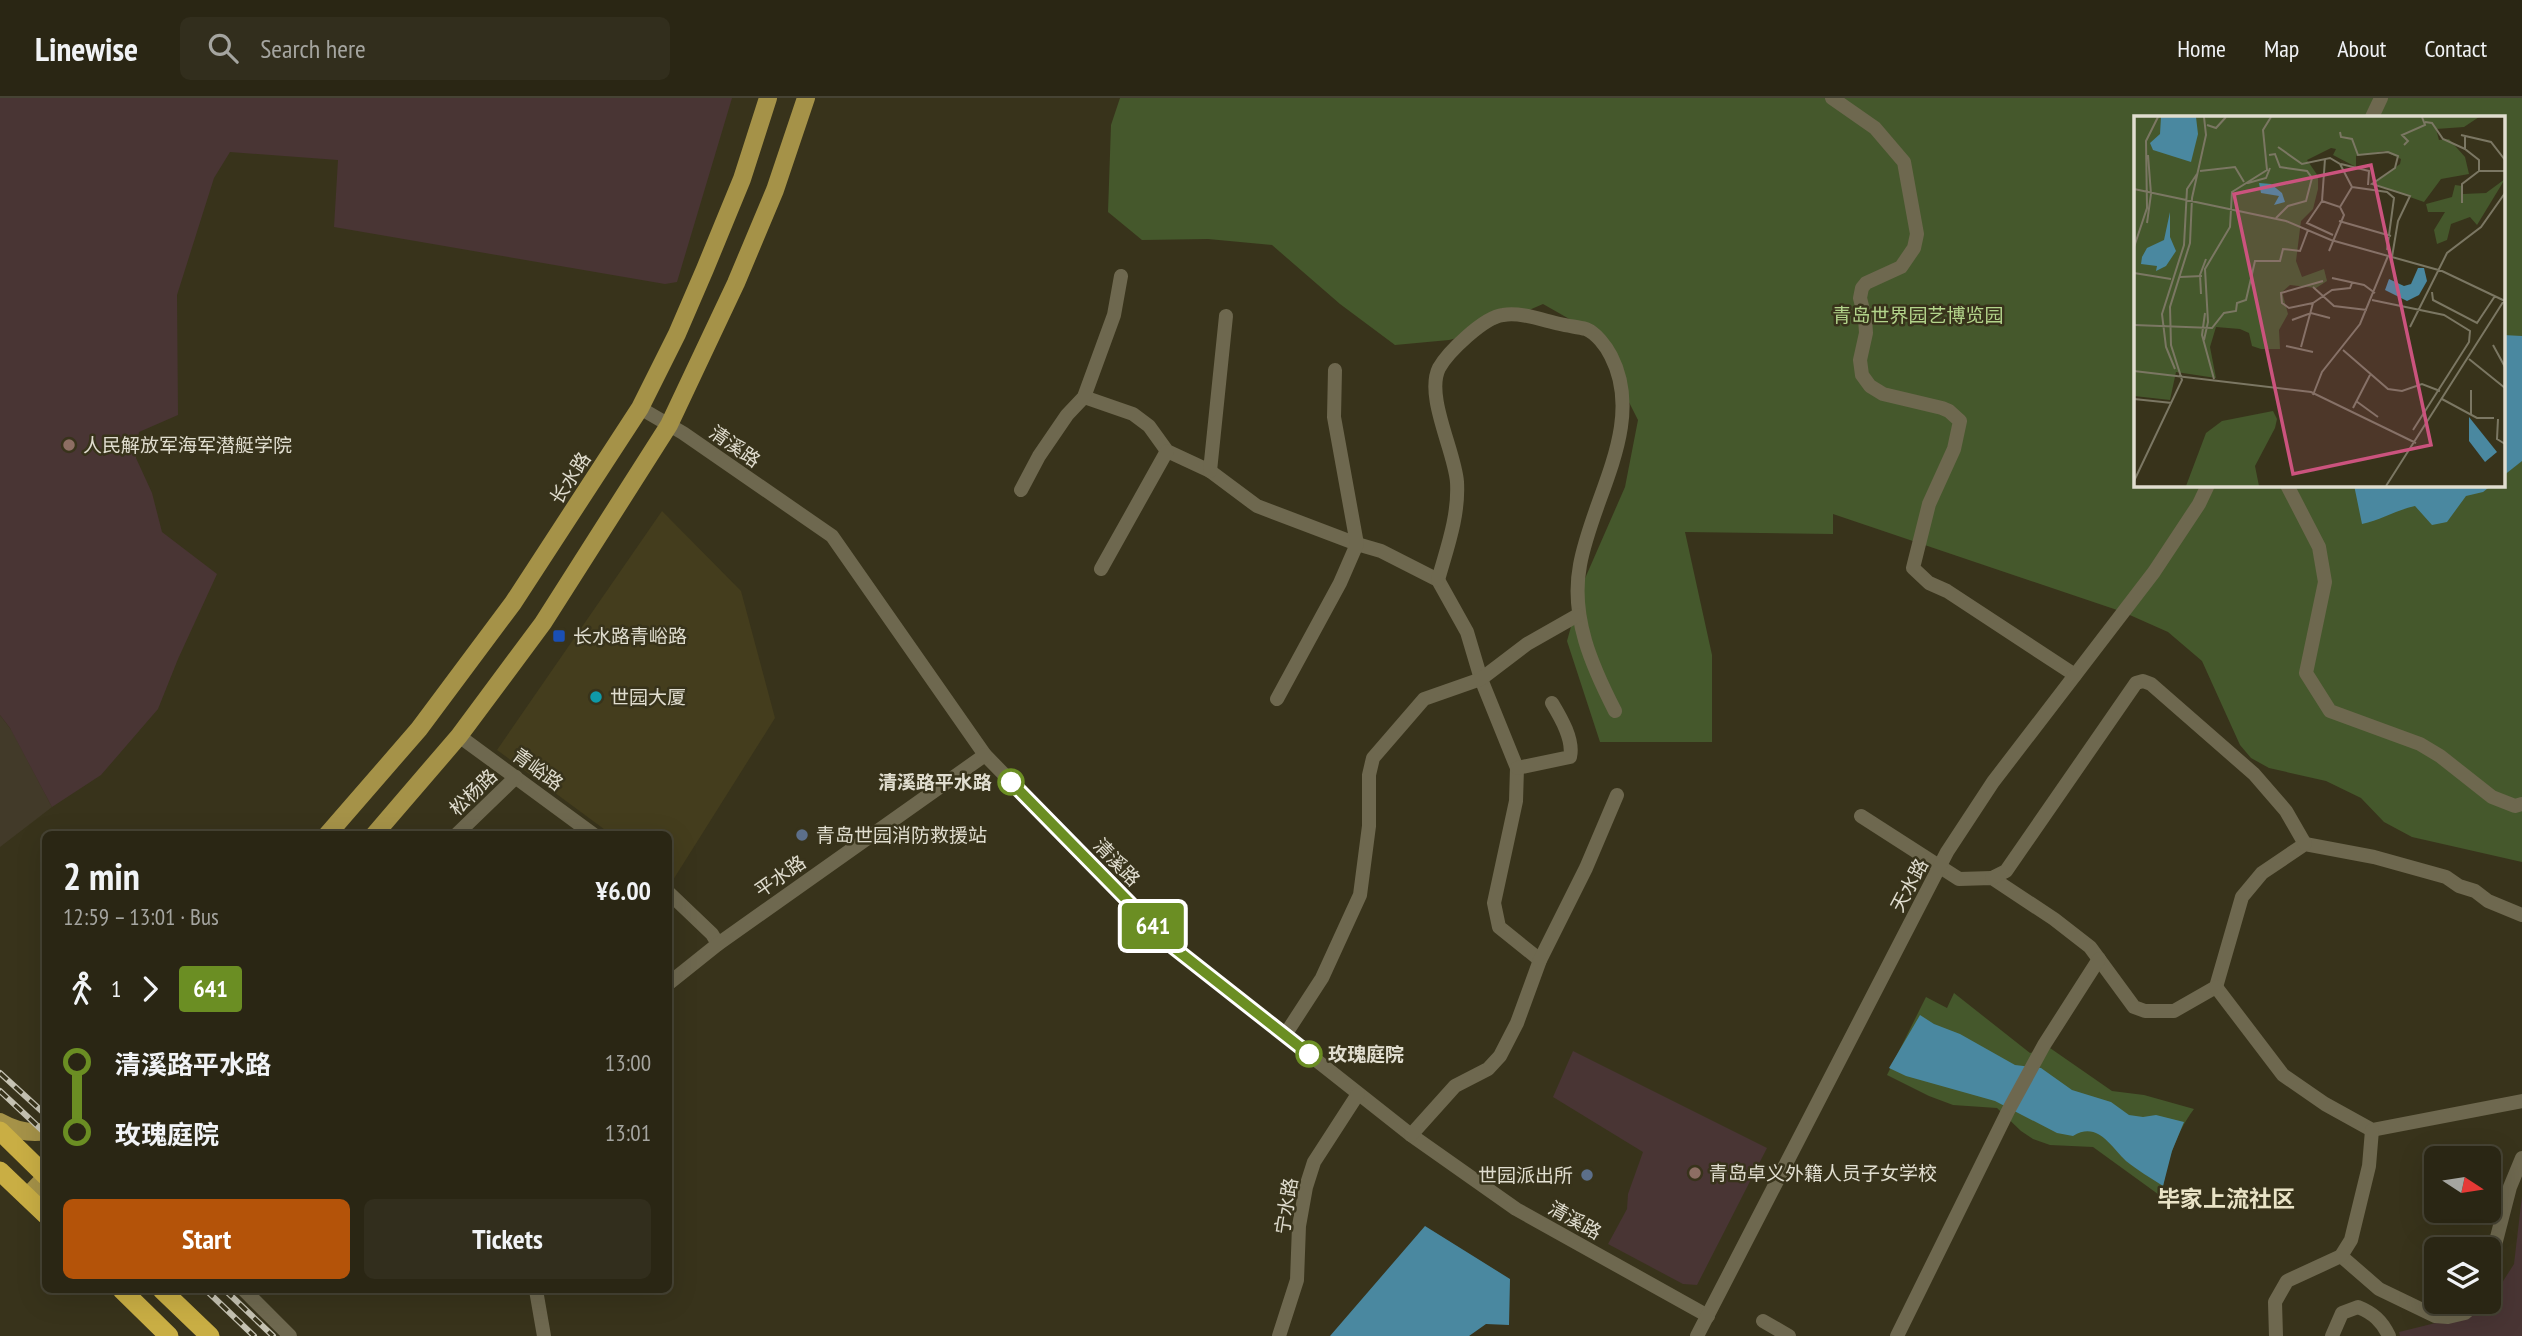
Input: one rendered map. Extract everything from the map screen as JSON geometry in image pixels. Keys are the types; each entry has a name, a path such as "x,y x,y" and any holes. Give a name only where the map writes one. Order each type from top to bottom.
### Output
{"highway":[{"path":"0,1131 42,1172"},
{"path":"0,1171 42,1211"},
{"path":"125,1293 169,1336"},
{"path":"165,1293 210,1336"}],"main road":[{"name":"长水路","path":"330,831 419,729 513,603 640,408 677,334 705,269 742,179 768,98"},
{"path":"377,831 459,736 543,623 669,425 699,367 746,260 775,190 806,98"},
{"path":"0,1122 10,1128 42,1132"},
{"path":"27,1197 42,1180"}],"street":[{"path":"1832,98 1875,128 1904,162 1917,234 1914,248 1901,267 1862,288 1860,298 1866,318 1866,332 1860,360 1862,374 1870,386 1883,394 1942,408 1960,421 1954,449 1929,504 1913,568 1929,583 2075,675"},
{"path":"2372,116 2381,98"},
{"path":"1021,489 1039,456 1067,415 1084,397 1114,314 1121,276"},
{"path":"1438,580 1454,524 1457,480 1436,388 1439,368 1483,323 1501,315 1520,315 1588,330 1606,347 1617,368 1623,392 1623,416 1618,441 1580,565 1578,615 1597,675 1615,711"},
{"path":"1210,471 1226,316"},
{"path":"1277,699 1340,583 1357,544 1334,417 1335,370"},
{"path":"1084,397 1133,414 1149,426 1167,451 1210,471 1257,506 1381,551 1438,580 1467,632 1480,679 1517,768 1516,801 1494,903 1499,927 1541,960"},
{"name":"清溪路","path":"640,408 832,536 985,755 1173,947 1410,1135 1516,1209 1707,1317"},
{"path":"1101,569 1167,451"},
{"name":"天水路","path":"1698,1336 1940,867 1993,782 2154,572 2199,504 2208,486"},
{"path":"2288,486 2319,547 2325,582 2306,673 2330,711 2420,744 2440,756 2492,797 2515,806 2522,804"},
{"path":"1285,1035 1322,978 1360,895 1369,826 1369,775 1373,758 1424,699 1480,679 1527,644 1578,615"},
{"path":"1861,816 1959,879 1992,878 2006,871 2136,683 2143,681 2151,684 2254,774 2286,811 2305,844"},
{"path":"1517,768 1570,757 1572,750 1552,703"},
{"name":"青峪路","path":"459,736 589,831"},
{"name":"平水路","path":"672,981 718,944 985,755"},
{"name":"松杨路","path":"460,831 516,777"},
{"path":"1410,1135 1455,1086 1488,1069 1500,1056 1617,795"},
{"path":"1992,878 2054,919 2090,947 2134,1007 2145,1012 2174,1011 2216,987 2242,897 2262,873 2305,844 2374,857 2446,877 2459,886 2475,891 2488,901 2522,915"},
{"path":"672,896 712,933 718,944"},
{"path":"1897,1336 2008,1111 2044,1045 2099,959"},
{"path":"2216,987 2283,1075 2325,1104 2372,1130 2522,1101"},
{"name":"宁水路","path":"1279,1336 1297,1280 1299,1226 1306,1186 1314,1162 1358,1094"},
{"path":"2276,1336 2275,1303 2287,1281 2341,1256 2351,1240 2369,1166 2372,1130"},
{"path":"2497,1237 2510,1186 2522,1158"},
{"path":"2341,1256 2379,1289 2424,1311"},
{"path":"247,1293 290,1336"},
{"path":"537,1293 544,1336"},
{"path":"2332,1336 2342,1312 2358,1307 2371,1312 2381,1321 2389,1336"},
{"path":"2431,1314 2448,1317 2461,1314"},
{"path":"1763,1321 1789,1336"}],"shaded area":[{"name":"人民解放军海军潜艇学院","path":"0,98 732,98 677,282 665,284 334,227 338,160 230,152 214,178 177,295 178,415 139,432 136,458 152,493 162,532 217,574 158,709 101,775 52,807 10,728 0,715"},
{"path":"662,511 741,591 775,718 673,880 672,831 607,831 497,750"},
{"path":"0,715 12,731 52,807 0,847"},
{"name":"青岛卓义外籍人员子女学校","path":"1573,1051 1767,1148 1697,1285 1683,1284 1608,1244 1627,1209 1628,1194 1643,1152 1553,1097"},
{"path":"2522,1196 2522,1336 2400,1336 2399,1332 2472,1314 2501,1314 2501,1284 2514,1264"}],"green space":[{"name":"青岛世界园艺博览园","path":"1120,98 2522,98 2522,862 2412,837 2384,822 2361,798 2326,781 2269,768 2251,758 2240,745 2202,661 2168,632 2123,612 1833,514 1833,534 1685,532 1712,655 1712,742 1600,742 1567,641 1583,583 1625,487 1638,420 1594,333 1543,304 1473,334 1449,340 1395,345 1340,304 1272,245 1208,239 1142,240 1108,212 1111,125"},
{"path":"1954,993 2030,1053 2050,1048 2112,1091 2144,1095 2194,1109 2181,1129 2172,1151 2162,1197 2093,1147 2050,1145 2021,1131 1997,1108 1953,1105 1887,1075 1926,997 1947,1008"}],"water":[{"path":"2504,335 2522,336 2522,461 2504,475"},
{"path":"2354,486 2491,486 2483,492 2466,496 2447,522 2432,525 2415,506 2362,524"},
{"path":"1920,1015 2015,1065 2041,1068 2072,1090 2111,1102 2129,1115 2156,1115 2184,1122 2172,1151 2163,1186 2126,1161 2097,1133 2082,1132 2073,1136 2057,1133 1995,1101 1906,1076 1889,1068"},
{"path":"1425,1226 1510,1279 1509,1325 1486,1324 1469,1336 1330,1336"}],"railway":[{"path":"0,1073 42,1111"},
{"path":"0,1091 42,1130"},
{"path":"209,1293 254,1336"},
{"path":"228,1293 273,1336"}],"bus line":[{"name":"641","path":"1011,782 1173,947 1309,1054"}],"place":[{"name":"人民解放军海军潜艇学院","path":"69,445"},
{"name":"长水路青峪路","path":"559,636"},
{"name":"世园大厦","path":"596,697"},
{"name":"清溪路平水路","path":"1011,782"},
{"name":"青岛世园消防救援站","path":"802,835"},
{"name":"玫瑰庭院","path":"1309,1054"},
{"name":"青岛卓义外籍人员子女学校","path":"1695,1173"},
{"name":"世园派出所","path":"1587,1175"}],"district":[{"name":"毕家上流社区","path":"2226,1199"}]}
